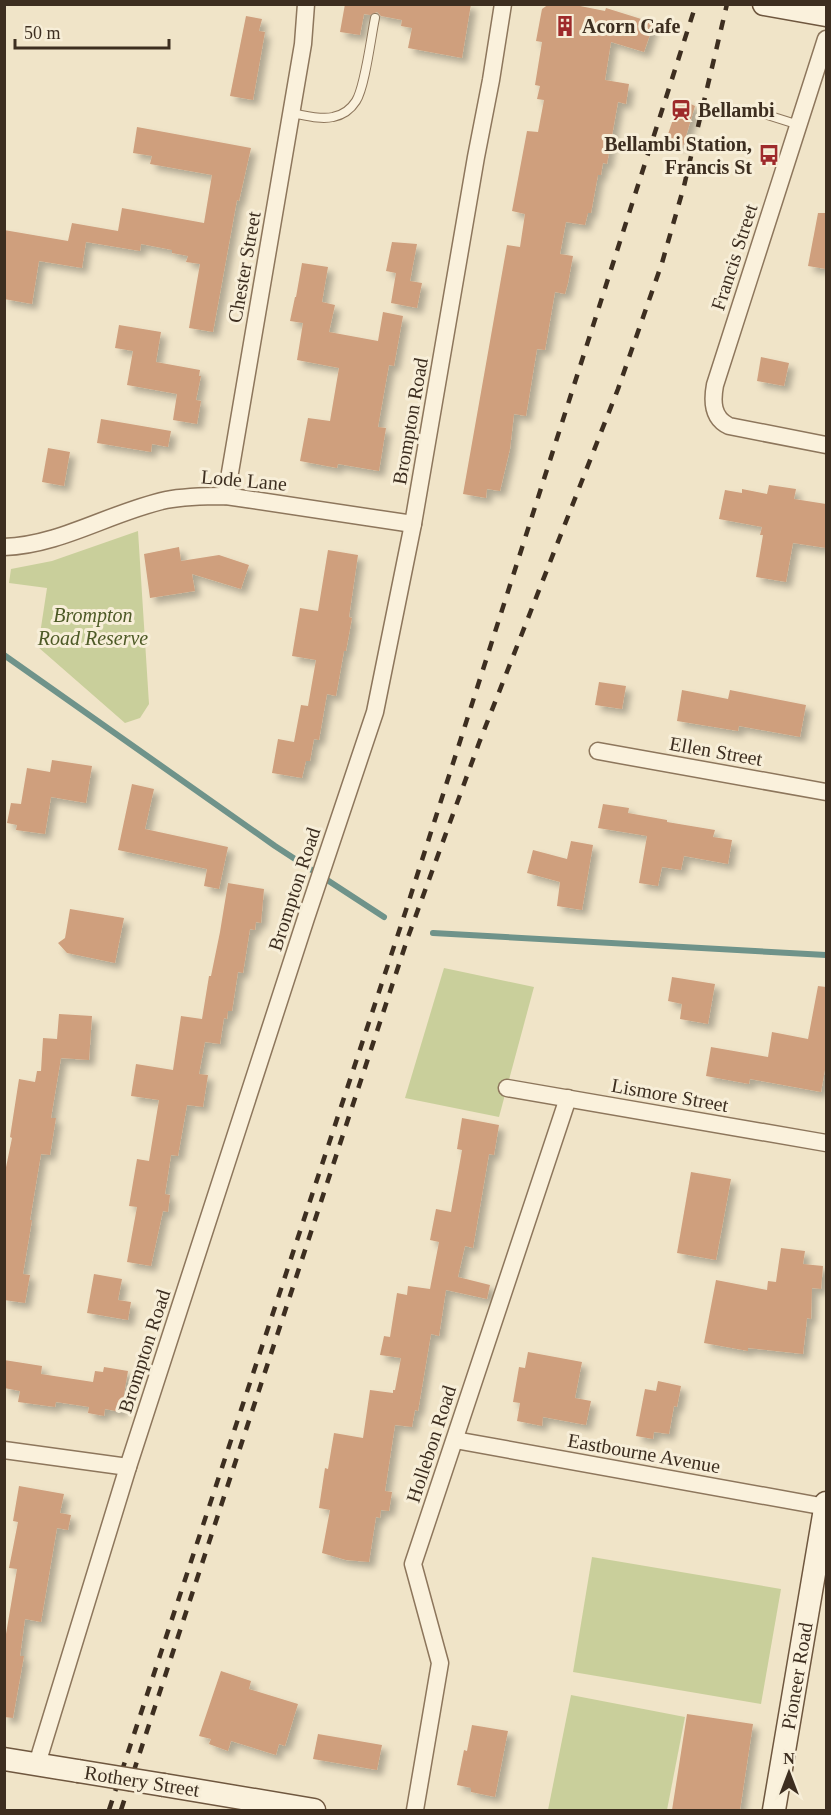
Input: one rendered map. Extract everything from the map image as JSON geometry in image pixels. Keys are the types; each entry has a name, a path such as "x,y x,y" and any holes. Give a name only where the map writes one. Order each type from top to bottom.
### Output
{"main road":[{"path":"764,4 826,15"},
{"name":"Pioneer Road","path":"774,1810 826,1505"},
{"name":"Rothery Street","path":"4,1759 302,1809"}],"street":[{"path":"303,44 306,4"},
{"path":"303,44 316,4"},
{"name":"Brompton Road","path":"37,1764 128,1467 375,712 413,524 503,4"},
{"name":"Francis Street","path":"826,39 715,385 713,402 715,412 722,423 736,429 826,445"},
{"name":"Chester Street","path":"226,496 303,44"},
{"name":"Lode Lane","path":"4,547 52,539 165,500 195,495 226,496 413,524"},
{"name":"Ellen Street","path":"598,751 826,792"},
{"name":"Lismore Street","path":"507,1088 826,1143"},
{"name":"Hollebon Road","path":"416,1810 440,1663 413,1564 568,1098"},
{"name":"Eastbourne Avenue","path":"454,1440 826,1505"},
{"path":"4,1450 128,1467"}],"lane":[{"path":"291,113 328,118 344,113 354,105 360,92 375,18"},
{"path":"761,113 799,125"}],"green space":[{"name":"Brompton Road Reserve","path":"138,531 149,704 140,718 125,723 38,647 47,588 9,583 11,569 52,561"},
{"path":"444,968 534,987 499,1117 405,1098"},
{"path":"592,1557 781,1589 761,1704 573,1672"},
{"path":"571,1695 685,1717 667,1810 548,1810"}],"building":[{"path":"345,4 471,4 462,58 408,48 412,28 401,26 402,20 381,16 377,12 370,15 364,14 360,35 340,32"},
{"path":"549,4 570,4 605,11 606,8 654,23 644,52 611,42 605,80 629,84 626,104 618,102 607,164 603,163 601,175 598,175 591,213 588,213 585,225 566,222 560,254 573,256 565,294 555,292 545,350 537,349 526,416 514,414 510,449 500,491 487,489 486,498 463,494 507,245 520,247 525,214 512,211 527,131 538,132 544,100 537,99 540,86 535,85 542,42 536,41 542,9"},
{"path":"246,16 262,19 259,31 265,32 253,100 230,96"},
{"path":"680,99 695,106 683,146 666,140"},
{"path":"137,127 251,148 239,201 237,200 213,332 189,328 200,264 186,262 188,256 172,253 172,250 141,244 140,251 86,242 82,268 39,261 32,304 4,299 4,230 68,241 72,223 118,231 122,208 204,223 212,175 150,164 152,156 133,153"},
{"path":"818,213 826,213 826,269 808,266"},
{"path":"392,242 417,244 410,281 422,283 417,308 391,303 396,273 386,271"},
{"path":"302,263 328,267 322,302 335,305 329,332 378,341 383,312 403,316 394,366 389,365 378,427 386,428 379,471 338,464 337,468 300,461 308,418 330,421 339,368 297,360 303,323 290,321"},
{"path":"119,325 161,332 156,362 200,370 196,400 201,401 197,424 173,420 177,394 127,385 133,351 115,348"},
{"path":"761,357 789,363 784,386 757,381"},
{"path":"101,419 171,431 168,447 152,444 151,452 97,443"},
{"path":"48,448 70,452 64,486 42,482"},
{"path":"769,485 796,489 794,499 826,504 826,548 793,543 786,582 756,577 763,535 760,535 762,527 719,519 725,490 742,493 742,489 767,494"},
{"path":"179,547 181,561 219,555 249,565 241,589 192,574 195,591 150,598 144,554"},
{"path":"328,550 358,555 349,617 352,618 336,696 327,694 319,740 314,739 310,761 306,761 302,778 272,773 278,739 294,742 301,705 308,706 316,660 292,656 300,608 318,611"},
{"path":"599,682 626,686 622,709 595,705"},
{"path":"682,690 728,699 730,690 806,705 800,737 739,726 738,731 677,721"},
{"path":"52,760 92,766 86,803 51,797 45,834 16,830 17,825 7,823 11,803 21,804 27,768 50,772"},
{"path":"132,784 154,789 145,829 228,847 219,889 204,886 207,869 118,850"},
{"path":"603,804 629,808 628,813 715,830 713,837 732,840 728,864 684,856 681,870 662,867 658,886 639,883 647,836 598,828"},
{"path":"571,841 593,845 582,910 557,906 560,882 527,873 533,850 567,859"},
{"path":"228,883 264,889 261,923 256,922 255,930 250,929 243,973 238,972 232,1011 228,1011 227,1019 224,1018 220,1044 205,1042 199,1074 208,1075 203,1107 187,1105 178,1156 171,1155 165,1194 170,1195 168,1212 163,1211 151,1266 127,1262 137,1207 129,1206 137,1159 149,1161 159,1100 131,1096 136,1064 173,1070 181,1016 202,1019"},
{"path":"70,909 124,918 115,963 67,953 58,943 65,938"},
{"path":"672,977 715,984 708,1024 680,1019 682,1004 668,1001"},
{"path":"818,986 826,987 826,1064 821,1092 750,1079 749,1084 706,1076 711,1047 768,1057 772,1032 808,1039"},
{"path":"59,1014 92,1016 89,1060 61,1058 51,1118 56,1118 50,1155 41,1154 30,1220 32,1220 23,1274 30,1275 25,1303 4,1300 4,1177 12,1138 10,1137 19,1079 35,1082 37,1071 41,1071 43,1038 57,1039"},
{"path":"462,1118 499,1125 494,1155 489,1154 473,1248 465,1246 458,1277 490,1285 487,1299 446,1290 439,1336 431,1334 418,1411 415,1410 412,1427 395,1425 385,1491 392,1492 389,1511 381,1510 380,1518 376,1517 369,1562 346,1560 322,1553 330,1510 319,1508 325,1468 328,1469 334,1433 363,1438 370,1390 393,1393 395,1390 401,1358 380,1355 384,1336 390,1337 397,1293 407,1295 408,1286 430,1289 439,1242 430,1240 436,1209 451,1212 462,1150 457,1149"},
{"path":"691,1172 731,1179 716,1260 677,1253"},
{"path":"781,1248 805,1251 803,1264 823,1266 821,1289 812,1288 811,1319 807,1318 803,1354 748,1348 748,1351 704,1343 716,1280 767,1290 768,1281 776,1282"},
{"path":"94,1274 122,1279 118,1300 131,1302 128,1320 87,1313"},
{"path":"528,1352 582,1362 575,1398 591,1401 586,1425 543,1417 542,1426 517,1421 520,1403 513,1402 519,1367 525,1368"},
{"path":"4,1360 42,1366 41,1374 93,1382 95,1371 103,1372 104,1367 128,1371 121,1412 105,1409 104,1416 88,1413 89,1407 56,1402 55,1407 18,1402 20,1391 4,1388"},
{"path":"658,1381 681,1386 677,1407 674,1406 669,1434 654,1432 653,1439 636,1436 645,1389 656,1391"},
{"path":"19,1486 64,1494 60,1513 71,1515 68,1530 57,1528 41,1622 25,1619 20,1656 24,1656 13,1718 4,1717 4,1634 6,1634 17,1569 9,1568 18,1522 13,1521"},
{"path":"221,1671 251,1681 249,1689 298,1704 285,1746 279,1744 276,1755 231,1741 228,1751 209,1744 211,1739 199,1736"},
{"path":"687,1714 753,1724 740,1810 672,1810"},
{"path":"472,1725 508,1731 495,1797 471,1792 471,1788 457,1785"},
{"path":"318,1734 382,1745 377,1770 313,1759"}],"waterway":[{"path":"4,655 275,846 384,917"},
{"path":"433,933 826,955"}],"railway":[{"path":"109,1810 407,907 696,4"},
{"path":"121,1810 408,937 479,743 618,389 662,263 684,186 727,4"}],"place":[{"name":"Acorn Cafe","path":"565,26"},
{"name":"Bellambi","path":"681,110"},
{"name":"Bellambi Station, Francis St","path":"769,155"}]}
